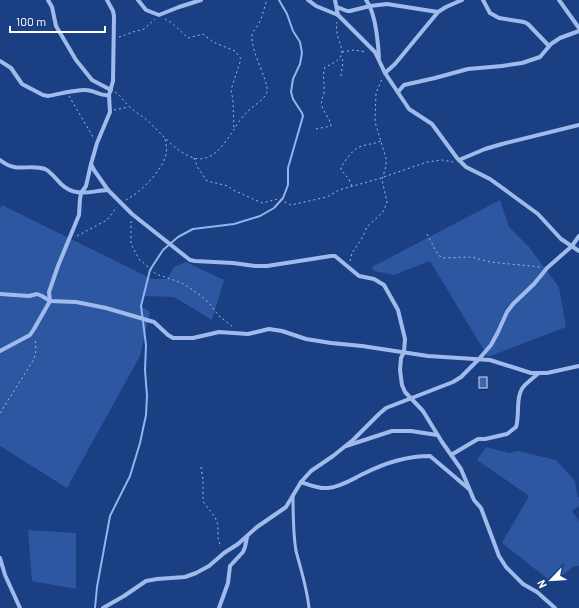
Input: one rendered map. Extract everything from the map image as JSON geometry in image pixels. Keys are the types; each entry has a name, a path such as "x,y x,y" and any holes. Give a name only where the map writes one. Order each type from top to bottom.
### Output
{"street":[{"path":"48,0 52,7 56,26 76,60 92,80 110,93"},
{"path":"0,351 30,335 34,330 50,301 49,292 79,215 81,193 86,186 97,143 110,112 110,93 113,81 114,41 113,11 107,0"},
{"path":"138,0 146,10 159,15 201,0"},
{"path":"308,0 316,6 338,15 375,52 385,73 409,108 432,124 440,133 457,161 490,179 538,214 562,239 579,251"},
{"path":"335,0 338,15"},
{"path":"366,0 370,6 375,25 380,60"},
{"path":"385,73 395,64 428,22 438,12 462,0"},
{"path":"483,0 490,13 499,18 528,24 548,46"},
{"path":"398,92 404,85 468,69 522,63 540,57 548,46 560,38 579,29 559,0"},
{"path":"337,7 347,11 387,4 438,12"},
{"path":"0,61 11,68 22,84 43,95 48,96 86,90 96,91 102,96 110,93"},
{"path":"457,161 485,149 579,125"},
{"path":"0,160 16,168 28,166 46,170 72,192 81,193 108,190"},
{"path":"91,164 108,190 132,214 171,244 185,257 195,261 266,266 335,256 359,276 374,279 384,285 398,310 405,339 404,352 401,358 401,378 405,392 428,418 437,435 461,469 474,500 481,508 499,556 506,567 523,584 537,592 555,608"},
{"path":"103,608 146,581 184,577 209,566 224,553 238,544 257,527 286,507 301,482 311,471 344,447 386,408 453,382 461,377 479,359 490,345 507,312 547,268 572,246 579,236"},
{"path":"0,294 29,296 37,294 50,301 76,302 147,320 154,322 173,338 193,338 219,332 248,334 269,329 282,330 306,339 331,344 362,346 428,356 490,360 531,373 547,372 579,366"},
{"path":"451,455 478,439 507,434 516,428 519,419 521,392 539,372"},
{"path":"344,447 392,431 437,435"},
{"path":"301,482 321,488 329,488 388,463 415,456 430,456 470,491"},
{"path":"219,608 228,583 230,566 243,552 247,536"},
{"path":"0,558 5,574 20,608"}],"lane":[{"path":"293,495 293,523 296,550 306,588 309,608"}],"path":[{"path":"110,93 120,96 129,107 149,121 165,138 180,150 193,158 206,158 228,140 242,117 263,98 267,92 265,81 255,55 252,37 252,34 259,23 267,0"},
{"path":"114,41 147,27 159,15 172,23 188,38 203,34 213,42 235,51 241,59 232,90 234,130"},
{"path":"316,129 331,126 330,121 322,108 321,102 324,94 325,68 338,61 342,52 336,27 338,15"},
{"path":"342,52 354,50 375,52"},
{"path":"341,57 343,61 342,76"},
{"path":"349,268 352,253 361,240 367,227 386,207 387,202 382,183 386,162 375,122 377,90 385,73"},
{"path":"67,92 97,143"},
{"path":"110,112 116,109 129,107"},
{"path":"67,243 78,235 107,220 121,202 131,198 140,190 162,166 167,153 165,138"},
{"path":"352,187 349,179 341,170 341,167 354,150 362,146 374,144 381,140"},
{"path":"193,158 207,180 228,186 262,204 278,200 292,205 327,197 339,190 383,178 427,162 442,160 457,161"},
{"path":"132,214 131,244 139,259 156,274 182,283 200,295 209,303 219,316 242,333"},
{"path":"428,234 438,255 443,258 447,259 472,256 482,261 547,268"},
{"path":"0,413 34,359 36,351 34,330"},
{"path":"202,467 204,484 202,499 215,517 218,525 218,538 224,553"}],"shaded area":[{"path":"500,200 509,227 529,247 559,287 566,327 488,357 430,261 394,275 374,271 372,267"},
{"path":"2,205 152,279 167,279 174,267 186,262 224,280 212,320 174,297 144,296 141,306 150,312 140,356 67,488 0,446 0,209"},
{"path":"486,447 509,453 518,451 556,460 575,481 577,495 579,498 579,506 572,511 579,521 579,566 574,566 553,583 502,543 529,496 477,460"},
{"path":"28,530 76,533 76,589 32,581"}],"building":[{"path":"479,377 487,377 487,388 479,388"}],"waterway":[{"path":"95,608 97,587 110,516 130,476 140,443 146,415 146,345 141,306 150,270 163,250 178,237 193,229 234,224 260,216 274,208 283,198 288,185 288,168 303,116 293,99 291,92 293,79 300,64 302,53 300,42 293,31 287,14 279,0"}]}
